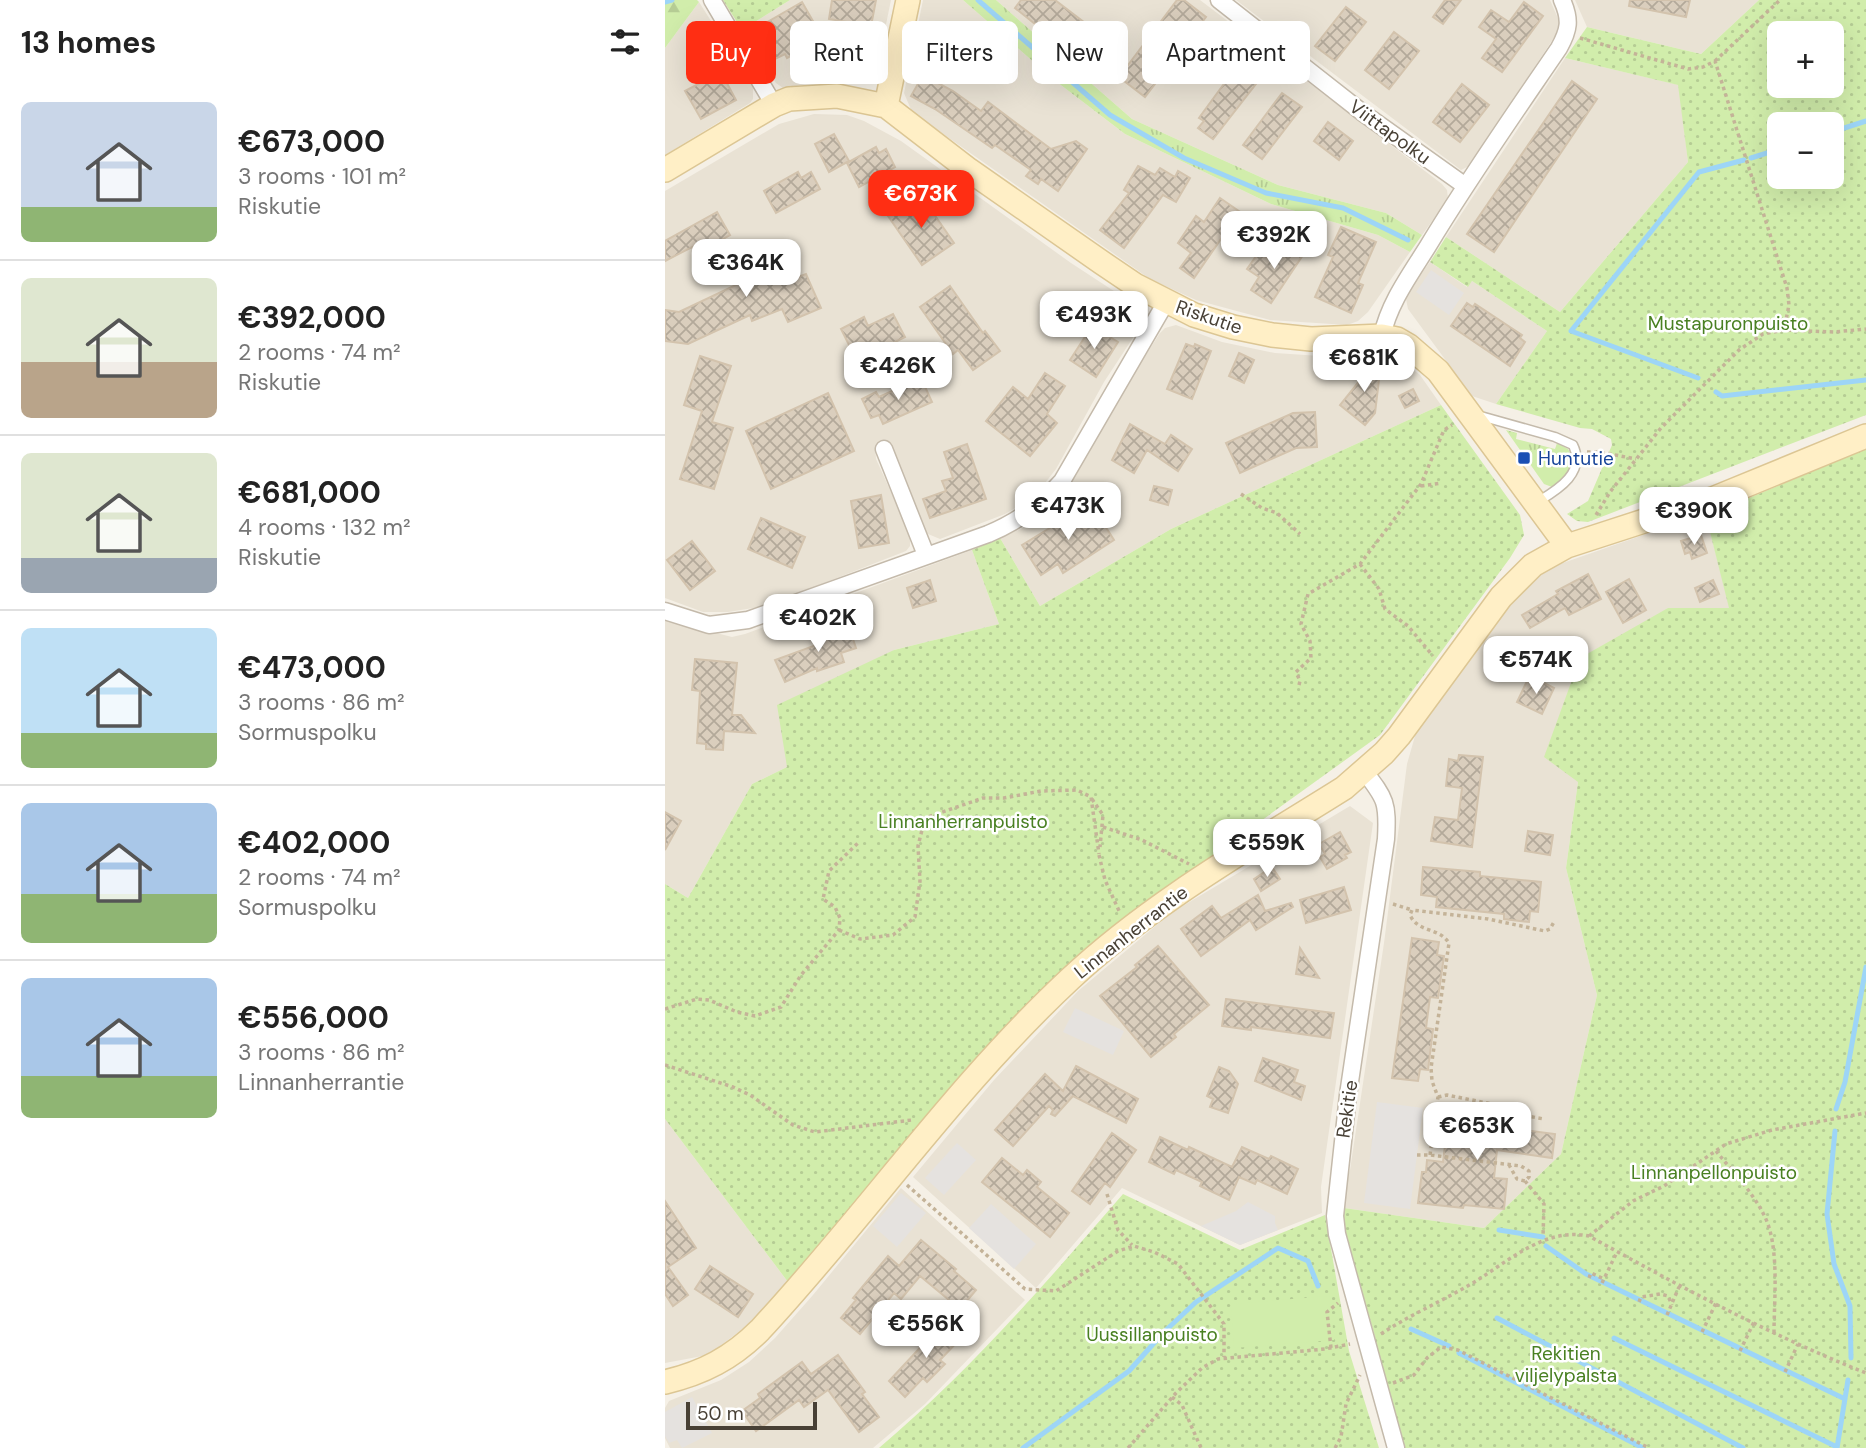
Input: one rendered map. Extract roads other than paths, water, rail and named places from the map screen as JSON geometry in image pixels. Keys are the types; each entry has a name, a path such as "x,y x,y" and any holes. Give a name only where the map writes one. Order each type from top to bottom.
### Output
{"street":[{"path":"712,0 774,105"},
{"path":"886,106 908,0"},
{"name":"Viittapolku","path":"1219,0 1363,113 1465,186"},
{"path":"1382,336 1395,300 1465,186 1567,34 1569,19 1562,0"},
{"name":"Riskutie","path":"665,170 774,105 789,99 837,96 886,106 980,178 1123,277 1165,302 1194,315 1272,335 1311,339 1382,336 1397,339 1420,353 1438,371 1462,417 1536,503 1567,547"},
{"path":"665,611 709,625 748,620 1005,527 1019,519 1054,490 1067,473 1165,302"},
{"name":"Linnanherrantie","path":"665,1382 720,1363 760,1330 933,1125 1069,980 1127,931 1205,876 1344,788 1364,772 1399,736 1511,584 1533,565 1567,547 1715,498 1866,436"},
{"path":"884,449 926,555"},
{"name":"Rekitie","path":"1364,772 1384,798 1388,812 1378,900 1348,1095 1335,1216 1337,1234 1396,1448"}],"lane":[{"path":"1462,417 1555,436 1571,443 1576,452 1576,462 1570,479 1536,503"}],"waterway":[{"path":"665,2 672,0"},
{"path":"978,0 1110,115 1184,158 1266,193 1343,208 1408,240"},
{"path":"1844,128 1866,121"},
{"path":"1751,158 1767,153"},
{"path":"1698,378 1571,331 1699,172 1744,160"},
{"path":"1716,392 1722,396 1866,380"},
{"path":"1836,1109 1845,1082 1866,967"},
{"path":"1835,1131 1827,1214 1834,1264 1850,1306 1851,1358"},
{"path":"1499,1230 1543,1237"},
{"path":"1546,1246 1586,1274 1845,1399"},
{"path":"1023,1448 1129,1371 1196,1302 1278,1248 1308,1261 1318,1286"},
{"path":"1497,1318 1743,1448"},
{"path":"1411,1329 1449,1346"},
{"path":"1614,1338 1837,1447"},
{"path":"1459,1353 1643,1448"},
{"path":"1837,1448 1848,1380"}],"place":[{"name":"Huntutie","path":"1524,458"}],"park label":[{"name":"Mustapuronpuisto","path":"1728,323"},
{"name":"Linnanherranpuisto","path":"963,821"},
{"name":"Linnanpellonpuisto","path":"1714,1172"},
{"name":"Uussillanpuisto","path":"1152,1334"},
{"name":"Rekitien viljelypalsta","path":"1566,1364"}]}
